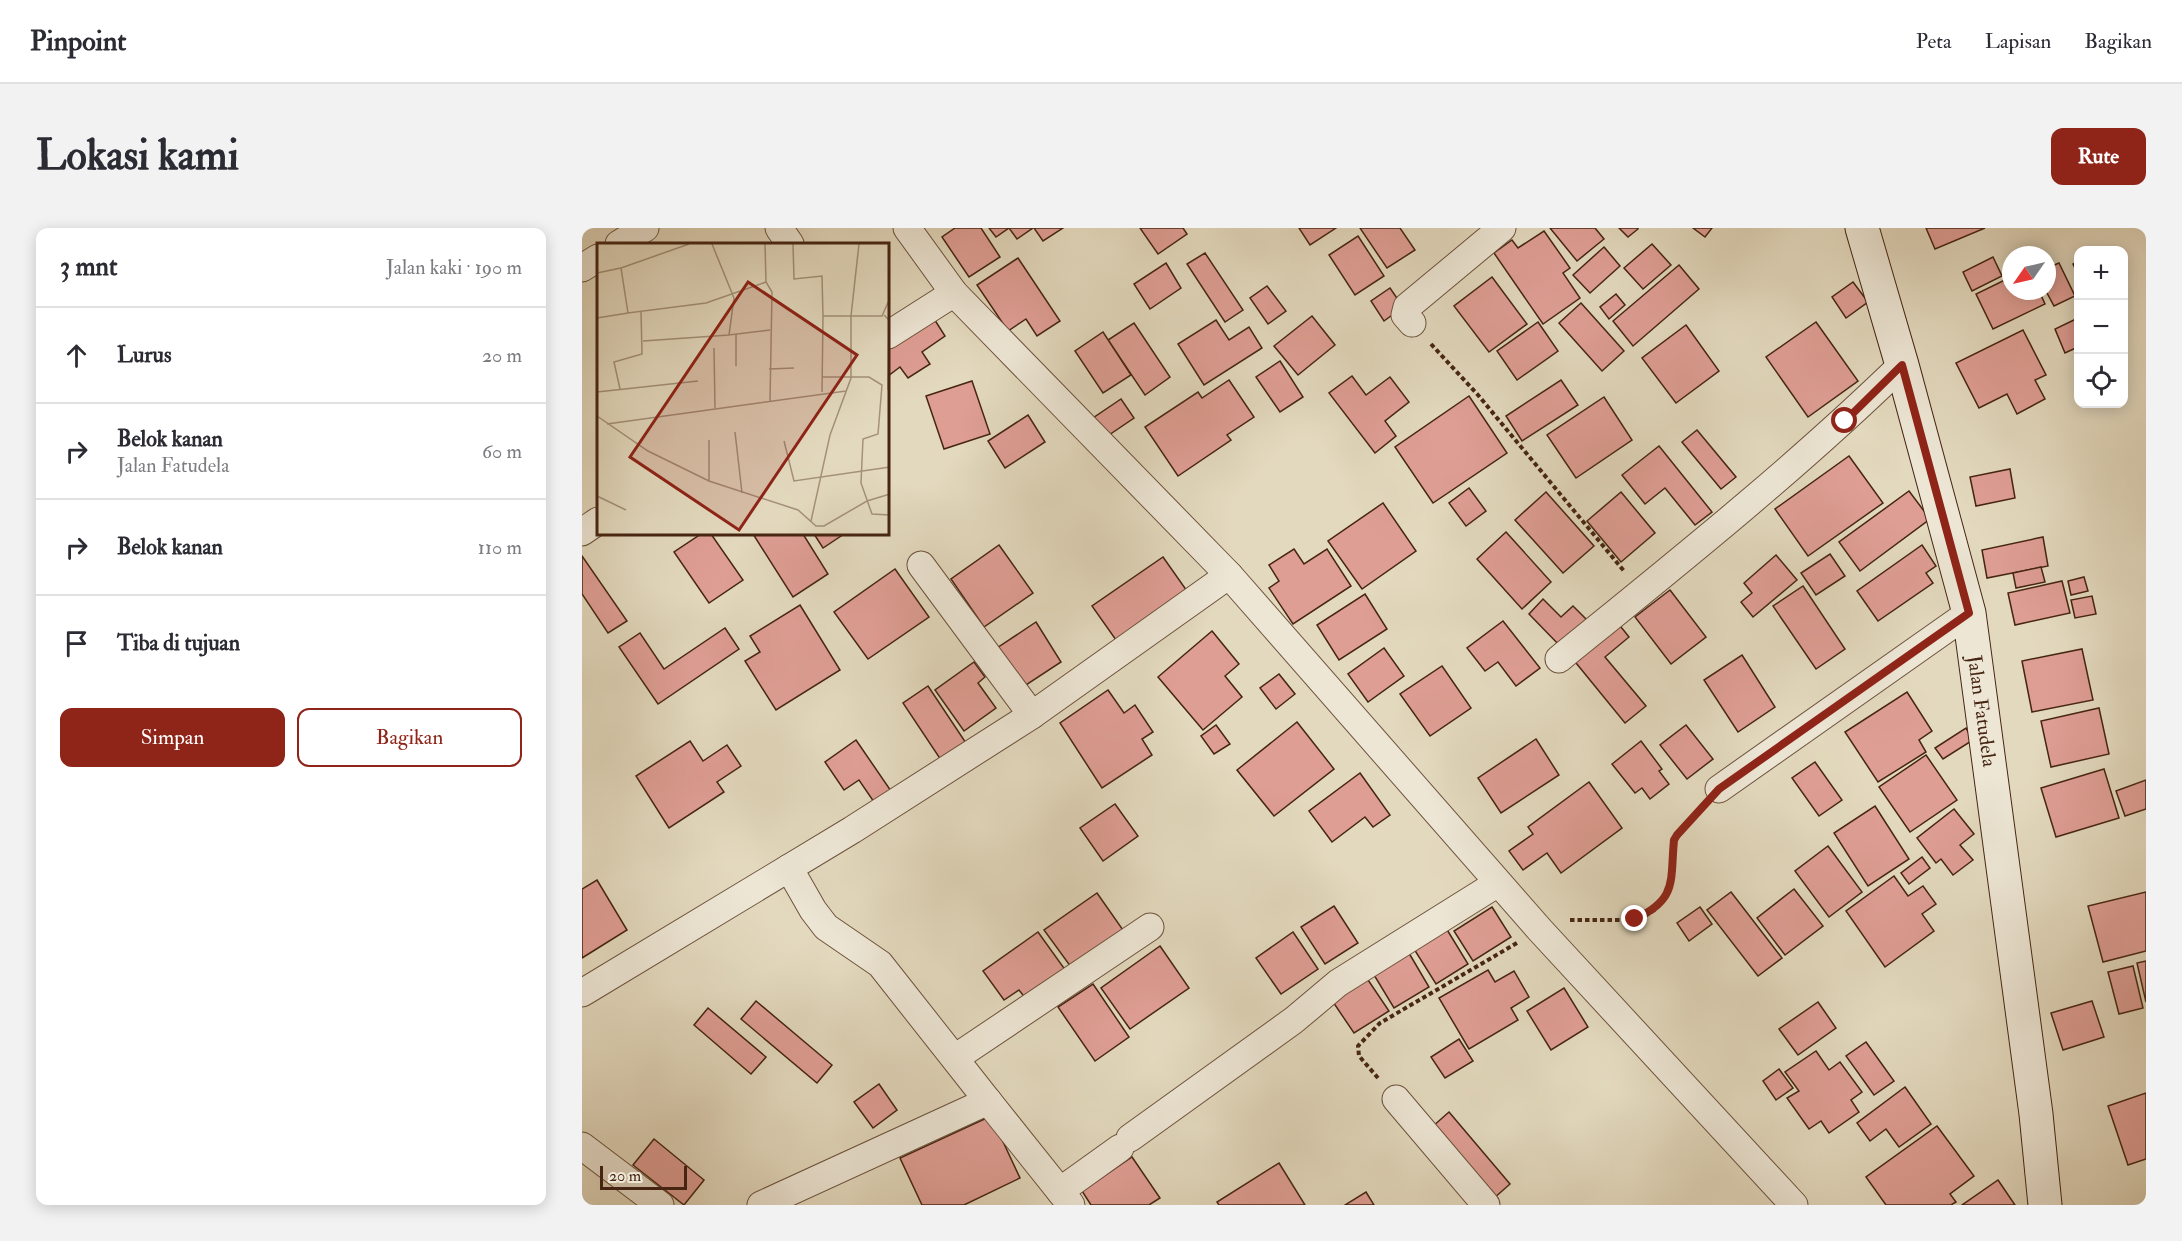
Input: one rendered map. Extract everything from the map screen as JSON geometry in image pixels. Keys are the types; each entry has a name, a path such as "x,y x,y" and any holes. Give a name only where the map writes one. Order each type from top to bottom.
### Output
{"street":[{"path":"621,243 645,228"},
{"path":"779,228 789,243"},
{"path":"907,228 954,292 1228,575 1497,883 1794,1205"},
{"path":"1412,323 1405,315 1407,307 1502,228"},
{"name":"Jalan Fatudela","path":"1862,228 1902,365 1969,613 2036,1114 2045,1205"},
{"path":"582,268 597,259"},
{"path":"890,334 954,292"},
{"path":"1559,659 1775,482 1845,421 1902,365"},
{"path":"582,532 597,521"},
{"path":"921,565 1032,715"},
{"path":"582,993 789,868 1032,715 1228,575"},
{"path":"1719,789 1969,613"},
{"path":"789,868 813,910 826,927 880,964 1066,1198 1125,1143 1294,1020 1338,983 1497,883"},
{"path":"955,1058 1150,927"},
{"path":"1396,1099 1486,1205"},
{"path":"761,1205 988,1101"},
{"path":"582,1146 660,1205"}],"path":[{"path":"1412,323 1478,395 1642,592"},
{"path":"1396,1099 1359,1056 1358,1046 1365,1037 1380,1023 1562,921 1627,920 1635,919 1654,910 1662,903 1670,888 1674,840 1719,789"}],"building":[{"path":"955,228 981,228 1000,257 969,277 942,237"},
{"path":"989,228 1009,228 996,237"},
{"path":"1009,228 1033,228 1017,239"},
{"path":"1034,228 1063,228 1043,241"},
{"path":"1140,228 1183,228 1187,234 1158,254"},
{"path":"1299,228 1336,228 1310,245"},
{"path":"1360,228 1400,228 1415,250 1387,268"},
{"path":"1550,228 1595,228 1604,239 1577,261"},
{"path":"1619,228 1638,228 1638,229 1628,237"},
{"path":"1693,228 1712,228 1705,237"},
{"path":"1926,228 1985,228 1935,249"},
{"path":"1544,231 1570,268 1563,273 1580,298 1543,324 1494,253 1512,240 1518,248"},
{"path":"1358,236 1384,276 1355,295 1329,255"},
{"path":"1652,244 1671,265 1643,289 1624,268"},
{"path":"1604,247 1620,266 1590,293 1573,275"},
{"path":"1205,253 1243,310 1225,322 1187,264"},
{"path":"1993,257 2002,276 1972,291 1963,272"},
{"path":"1018,258 1060,321 1037,336 1026,319 1008,331 977,285"},
{"path":"1166,263 1181,288 1150,309 1134,284"},
{"path":"2059,263 2074,296 2054,306 2051,300 2056,300 2056,264"},
{"path":"1679,265 1699,289 1633,346 1613,321"},
{"path":"1492,277 1527,324 1489,352 1454,306"},
{"path":"2002,281 2002,300 2043,300 2045,304 1993,329 1976,294"},
{"path":"1853,282 1868,302 1846,318 1832,297"},
{"path":"1267,286 1286,311 1268,324 1250,298"},
{"path":"1390,288 1403,307 1384,321 1371,301"},
{"path":"1616,294 1625,305 1609,319 1600,307"},
{"path":"1581,303 1624,351 1602,371 1559,323"},
{"path":"931,314 945,336 922,352 930,364 908,378 900,367 890,374 890,342"},
{"path":"1312,316 1335,345 1298,375 1274,346"},
{"path":"1216,320 1229,340 1249,327 1262,348 1204,385 1178,344"},
{"path":"2074,320 2074,349 2065,353 2055,329"},
{"path":"1538,322 1558,351 1517,380 1497,351"},
{"path":"1816,322 1858,381 1808,417 1766,357"},
{"path":"1134,323 1170,377 1145,395 1108,340"},
{"path":"1686,325 1719,371 1676,403 1642,358"},
{"path":"2023,330 2046,375 2035,380 2045,399 2017,414 2007,394 1979,408 1956,363"},
{"path":"1103,332 1131,375 1103,393 1075,351"},
{"path":"1280,361 1303,397 1280,412 1256,377"},
{"path":"1352,376 1366,395 1390,377 1409,402 1385,421 1396,436 1375,453 1329,393"},
{"path":"1229,380 1254,417 1227,435 1231,440 1178,476 1145,427 1198,392 1202,398"},
{"path":"1561,380 1578,405 1522,441 1506,416"},
{"path":"972,381 990,434 944,449 926,396"},
{"path":"1469,396 1507,453 1433,503 1395,447"},
{"path":"1604,397 1632,440 1576,478 1547,435"},
{"path":"1121,399 1134,418 1103,439 1090,420"},
{"path":"1028,415 1045,442 1005,468 988,441"},
{"path":"1697,430 1736,477 1721,489 1682,442"},
{"path":"1659,446 1712,512 1695,525 1665,488 1645,504 1622,475"},
{"path":"1849,456 1883,503 1808,556 1775,509"},
{"path":"2010,469 2015,498 1976,506 1970,477"},
{"path":"1469,488 1486,511 1466,526 1449,503"},
{"path":"1909,491 1930,519 1860,571 1839,542"},
{"path":"1546,492 1594,546 1563,573 1515,520"},
{"path":"1621,492 1655,533 1621,562 1587,521"},
{"path":"1383,503 1416,551 1362,589 1328,541"},
{"path":"1506,532 1551,582 1522,609 1477,559"},
{"path":"698,536 712,536 743,580 709,603 674,552"},
{"path":"754,536 804,536 828,574 793,597"},
{"path":"815,536 841,536 823,548"},
{"path":"2043,537 2048,566 1987,578 1982,550"},
{"path":"999,545 1033,593 984,627 951,579"},
{"path":"1922,545 1936,566 1926,573 1933,583 1878,621 1857,591"},
{"path":"1294,549 1304,564 1327,549 1351,586 1293,624 1269,588 1279,581 1269,565"},
{"path":"1830,554 1845,576 1816,595 1801,573"},
{"path":"1776,555 1797,580 1753,617 1741,602 1752,593 1744,583"},
{"path":"582,556 627,621 608,633 582,594"},
{"path":"1163,557 1187,591 1116,640 1092,606"},
{"path":"2041,567 2045,582 2016,588 2013,573"},
{"path":"895,569 929,617 868,659 834,612"},
{"path":"2084,577 2088,591 2071,595 2068,581"},
{"path":"2062,581 2070,613 2015,625 2008,593"},
{"path":"1803,586 1845,649 1816,669 1773,606"},
{"path":"1670,590 1706,637 1671,664 1635,617"},
{"path":"1365,594 1387,629 1339,660 1317,625"},
{"path":"2092,596 2096,614 2075,618 2071,600"},
{"path":"1543,599 1561,617 1573,606 1589,622 1562,648 1529,614"},
{"path":"800,605 840,670 776,710 745,661 760,652 750,636"},
{"path":"1503,621 1540,668 1516,686 1498,662 1485,671 1467,648"},
{"path":"1036,622 1061,662 1023,687 997,648"},
{"path":"1617,622 1629,637 1605,657 1646,706 1625,723 1572,658"},
{"path":"725,628 739,649 658,704 619,647 640,633 664,669"},
{"path":"1212,631 1239,664 1225,676 1242,697 1203,730 1158,677"},
{"path":"1384,648 1404,676 1368,702 1348,674"},
{"path":"2082,649 2093,700 2032,712 2022,661"},
{"path":"1742,655 1775,707 1738,732 1704,680"},
{"path":"974,662 985,677 978,683 996,708 964,731 935,690"},
{"path":"1442,666 1471,708 1430,736 1400,694"},
{"path":"1279,674 1295,694 1276,709 1260,688"},
{"path":"928,686 970,749 945,766 903,703"},
{"path":"1108,690 1124,713 1135,705 1153,732 1142,739 1152,755 1102,788 1060,723"},
{"path":"1907,692 1932,731 1919,740 1926,752 1878,782 1845,732"},
{"path":"2099,708 2109,754 2051,767 2041,721"},
{"path":"1297,722 1334,769 1274,816 1237,770"},
{"path":"1216,725 1230,744 1214,754 1201,736"},
{"path":"1686,725 1713,759 1687,779 1660,745"},
{"path":"1966,728 1973,740 1943,759 1935,748"},
{"path":"1536,739 1559,775 1501,813 1478,778"},
{"path":"856,740 891,791 874,802 859,780 844,790 825,762"},
{"path":"690,741 703,761 727,745 741,766 717,782 724,792 669,828 636,776"},
{"path":"1641,741 1662,769 1659,771 1669,784 1650,799 1642,788 1635,793 1612,764"},
{"path":"1926,755 1957,800 1910,832 1879,787"},
{"path":"1815,762 1842,800 1819,816 1792,778"},
{"path":"2104,769 2119,818 2056,837 2041,788"},
{"path":"1360,773 1390,815 1373,827 1365,817 1332,842 1309,811"},
{"path":"2146,780 2146,809 2125,816 2116,791"},
{"path":"1589,782 1622,828 1561,873 1547,853 1523,870 1509,851 1533,834 1528,827"},
{"path":"1115,804 1138,836 1103,861 1080,828"},
{"path":"1875,806 1909,859 1868,886 1834,833"},
{"path":"1954,809 1974,834 1960,845 1973,860 1953,875 1941,859 1936,863 1917,838"},
{"path":"1828,846 1862,892 1829,917 1795,871"},
{"path":"1922,857 1930,868 1909,884 1901,873"},
{"path":"1894,876 1908,896 1923,886 1936,904 1922,914 1934,931 1885,967 1846,911"},
{"path":"597,880 627,930 582,958 582,889"},
{"path":"1794,889 1823,926 1785,955 1757,918"},
{"path":"1731,892 1782,958 1758,976 1707,910"},
{"path":"2146,892 2146,951 2103,962 2088,906"},
{"path":"1097,893 1123,930 1071,967 1044,930"},
{"path":"1334,906 1358,943 1325,964 1301,927"},
{"path":"1492,907 1511,937 1473,961 1454,931"},
{"path":"1700,907 1712,924 1689,941 1677,923"},
{"path":"1446,928 1468,964 1436,984 1414,949"},
{"path":"1038,932 1066,971 1026,999 1019,990 1004,1000 983,971"},
{"path":"1293,932 1318,969 1281,994 1256,958"},
{"path":"1160,946 1189,988 1130,1029 1101,988"},
{"path":"1406,948 1429,987 1394,1008 1371,970"},
{"path":"2146,961 2146,1002 2137,963"},
{"path":"2133,966 2143,1008 2119,1014 2108,972"},
{"path":"1488,970 1495,982 1514,971 1529,997 1511,1008 1518,1020 1469,1049 1439,998"},
{"path":"1364,974 1389,1011 1354,1033 1329,996"},
{"path":"1093,984 1129,1037 1095,1061 1058,1007"},
{"path":"1564,988 1588,1027 1551,1050 1527,1011"},
{"path":"756,1001 832,1065 817,1083 741,1019"},
{"path":"2092,1001 2104,1037 2063,1050 2051,1013"},
{"path":"1818,1002 1836,1028 1798,1055 1779,1029"},
{"path":"708,1008 766,1057 751,1074 694,1025"},
{"path":"1459,1039 1473,1061 1445,1078 1431,1057"},
{"path":"1866,1042 1894,1081 1874,1095 1846,1056"},
{"path":"1816,1051 1829,1070 1840,1062 1862,1092 1851,1100 1859,1112 1829,1133 1821,1121 1809,1129 1787,1098 1799,1091 1785,1072"},
{"path":"1779,1069 1793,1088 1776,1100 1763,1081"},
{"path":"879,1084 897,1110 873,1128 854,1102"},
{"path":"1905,1087 1931,1124 1899,1147 1886,1129 1870,1141 1857,1123"},
{"path":"2146,1093 2146,1159 2128,1165 2108,1106"},
{"path":"1449,1112 1510,1184 1493,1199 1432,1127"},
{"path":"991,1116 1020,1178 964,1205 922,1205 900,1158"},
{"path":"1937,1126 1974,1176 1950,1194 1956,1202 1951,1205 1886,1205 1866,1177"},
{"path":"654,1139 704,1180 684,1205 633,1165"},
{"path":"1132,1157 1160,1198 1149,1205 1091,1205 1082,1191"},
{"path":"1279,1163 1305,1205 1219,1205 1217,1202"},
{"path":"1998,1180 2015,1205 1962,1205"},
{"path":"1366,1192 1374,1205 1345,1205"}],"route":[{"path":"1635,919 1654,910 1662,903 1672,880 1674,840 1682,828 1719,789 1969,613 1902,365 1845,421"}]}
